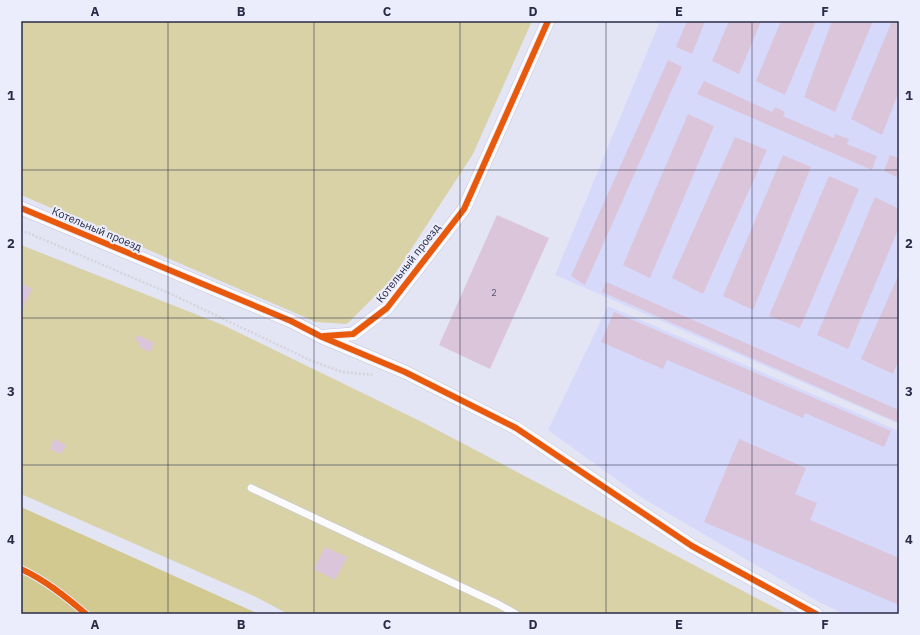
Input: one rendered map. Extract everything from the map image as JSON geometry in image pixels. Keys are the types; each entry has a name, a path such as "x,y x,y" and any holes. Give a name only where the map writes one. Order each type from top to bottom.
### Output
{"street":[{"name":"Котельный проезд","path":"21,208 291,321 322,336 353,334 387,308 464,209 548,21"},
{"path":"322,336 405,372 516,428 692,546 816,614"}],"lane":[{"path":"251,488 498,604 516,614"}],"path":[{"path":"21,230 170,294 312,361 342,372 377,375"}],"shaded area":[{"path":"21,21 532,21 473,154 391,280 347,324 316,322 21,195"},
{"path":"660,21 899,21 899,424 555,275"},
{"path":"21,245 223,325 424,423 787,614 288,614 256,597 21,494"},
{"path":"608,306 899,431 899,614 844,614 819,602 644,499 548,430"},
{"path":"21,507 259,614 21,614"}],"building":[{"path":"687,21 705,21 692,54 676,47"},
{"path":"729,21 761,21 739,74 712,61"},
{"path":"781,21 816,21 785,95 756,81"},
{"path":"832,21 873,21 835,112 804,97"},
{"path":"892,21 899,21 899,91 882,135 851,119"},
{"path":"668,60 682,67 585,285 571,276"},
{"path":"704,81 772,112 775,107 785,112 783,116 834,138 835,134 849,139 847,144 877,156 872,170 697,94"},
{"path":"688,114 714,126 650,278 623,265"},
{"path":"735,137 767,150 703,294 672,278"},
{"path":"783,155 811,167 753,310 723,296"},
{"path":"890,155 899,158 899,178 884,171"},
{"path":"829,176 859,189 800,328 769,316"},
{"path":"875,197 899,209 899,227 848,349 817,335"},
{"path":"497,215 549,238 490,369 439,345"},
{"path":"899,274 899,360 893,374 861,359"},
{"path":"606,282 899,410 899,423 602,292"},
{"path":"21,283 32,289 21,312"},
{"path":"614,312 891,431 884,447 805,413 803,418 667,360 663,369 601,342"},
{"path":"138,335 154,343 150,352 138,346 140,343 135,340"},
{"path":"54,439 66,445 61,454 50,449"},
{"path":"739,439 806,468 795,494 817,503 810,520 899,558 899,605 704,522"},
{"path":"325,547 347,557 335,580 314,569"}],"cycle path":[{"path":"324,336 353,334 387,308 464,209 548,21"},
{"path":"21,208 291,321 322,337 405,372 516,428 692,546 816,614"},
{"path":"21,569 30,573 63,595 86,614"}]}
